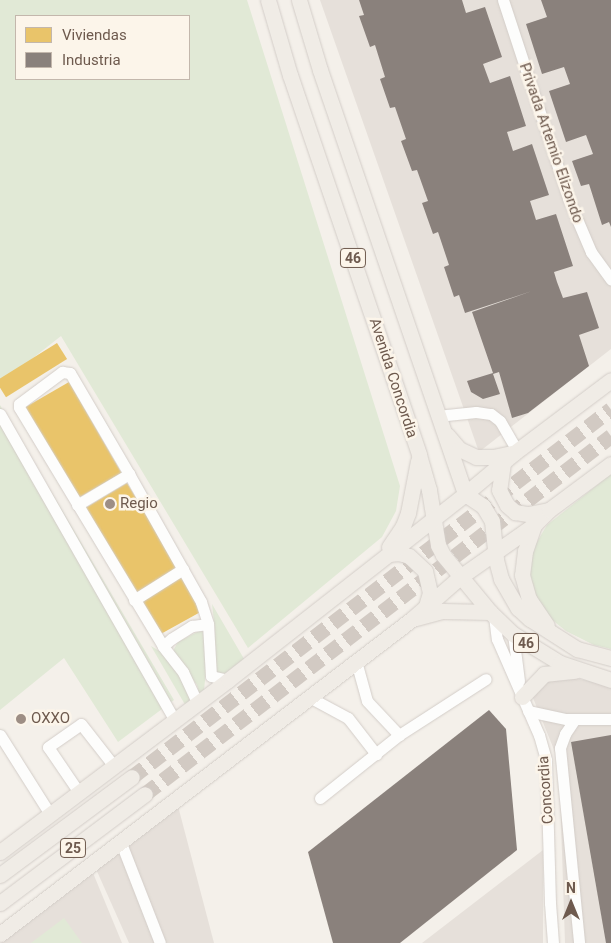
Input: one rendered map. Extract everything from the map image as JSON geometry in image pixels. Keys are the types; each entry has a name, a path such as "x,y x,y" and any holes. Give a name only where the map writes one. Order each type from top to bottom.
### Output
{"main road":[{"name":"Avenida Concordia","path":"268,0 290,75 419,454 429,490 438,544 443,555 492,614 513,634 546,656 580,671 611,680"},
{"name":"Avenida Concordia","path":"299,0 438,420 465,494"},
{"path":"0,852 113,764 228,680 433,517 465,494 511,455 611,380"},
{"path":"438,420 450,440 469,454 483,459 511,455"},
{"path":"385,556 398,535 408,513 419,454"},
{"path":"511,455 499,490 506,505 515,512 528,514 549,510"},
{"path":"0,934 412,619 460,577 534,525 549,510 611,464"},
{"name":"46","path":"465,494 488,513 494,529 501,579 518,608 554,635 577,648 611,658"},
{"path":"534,525 522,565 524,586 536,610 554,635"},
{"path":"385,556 399,553 409,556 425,571 430,593 426,606"},
{"path":"412,619 443,611 492,614"},
{"path":"521,695 544,674 580,671"},
{"name":"25","path":"0,875 132,777"},
{"name":"25","path":"0,903 145,794"}],"street":[{"name":"Privada Artemio Elizondo","path":"503,0 568,198 591,252 611,280"},
{"path":"197,702 183,672 163,646 134,600 19,407 19,404 62,372 70,373 202,602 208,624 210,674 214,678 228,680"},
{"path":"438,420 476,412 491,414 500,421 511,455"},
{"path":"0,414 174,719"},
{"path":"77,505 129,474"},
{"path":"134,600 183,570"},
{"name":"Concordia","path":"492,614 498,638 539,735 547,768 550,903 553,943"},
{"path":"163,646 188,627 208,624"},
{"path":"513,634 521,695"},
{"path":"356,662 367,701 399,735"},
{"path":"320,798 399,735 486,679"},
{"path":"310,697 348,718 376,754"},
{"path":"528,711 575,719 611,719"},
{"path":"575,719 565,734 560,748 579,943"},
{"path":"78,792 48,747 81,724 113,764"},
{"path":"0,735 50,814"},
{"path":"121,843 160,943"}],"shaded area":[{"path":"320,0 611,0 611,349 479,452"},
{"path":"553,673 611,686 611,943 565,943 559,762 529,688"},
{"path":"178,806 214,943 129,943 96,869"},
{"path":"543,850 543,943 422,943"},
{"path":"93,873 122,943 1,943"}],"green space":[{"path":"0,0 247,0 400,486 396,511 382,537 248,648 61,336 0,384"},
{"path":"0,405 174,700 118,742 64,658 0,710"},
{"path":"611,474 611,649 594,645 566,631 545,614 531,593 528,572 534,547 547,525"},
{"path":"212,604 247,664 235,673 218,674 215,670 215,630"},
{"path":"199,631 204,632 206,671 204,690 199,693 197,685 174,653 174,649 178,642"},
{"path":"151,646 166,655 191,691 190,706 187,708"},
{"path":"64,918 82,943 31,943"}],"building: Viviendas":[{"path":"57,343 67,359 6,397 0,388 0,379"},
{"path":"69,382 122,473 77,498 25,408"},
{"path":"127,483 178,568 136,593 85,508"},
{"path":"181,576 201,612 157,636 137,600"}],"building: Industria":[{"path":"359,0 462,0 466,13 485,7 502,57 483,64 490,83 510,76 526,126 507,132 513,151 532,144 549,195 530,201 536,220 556,214 573,266 554,272 557,282 563,298 587,292 599,328 579,335 589,366 528,413 512,418 499,372 493,374 500,394 483,399 471,392 467,381 493,373 472,312 532,291 465,313 459,295 454,297 444,267 449,265 438,232 433,234 422,203 428,201 417,170 412,171 401,141 406,139 395,107 390,108 380,79 385,77 375,45 370,47 359,16 364,15"},
{"path":"541,0 611,0 611,227 609,222 602,225 589,184 581,186 572,161 593,154 586,135 566,142 549,91 570,84 564,67 542,74 526,24 547,17"},
{"path":"489,710 506,729 517,850 400,943 333,943 308,852"},
{"path":"611,735 611,943 606,943 571,742"}],"tunnel":[{"path":"132,777 611,409"},
{"path":"145,794 611,436"}],"place":[{"name":"Regio","path":"110,504"},
{"name":"OXXO","path":"21,719"}]}
